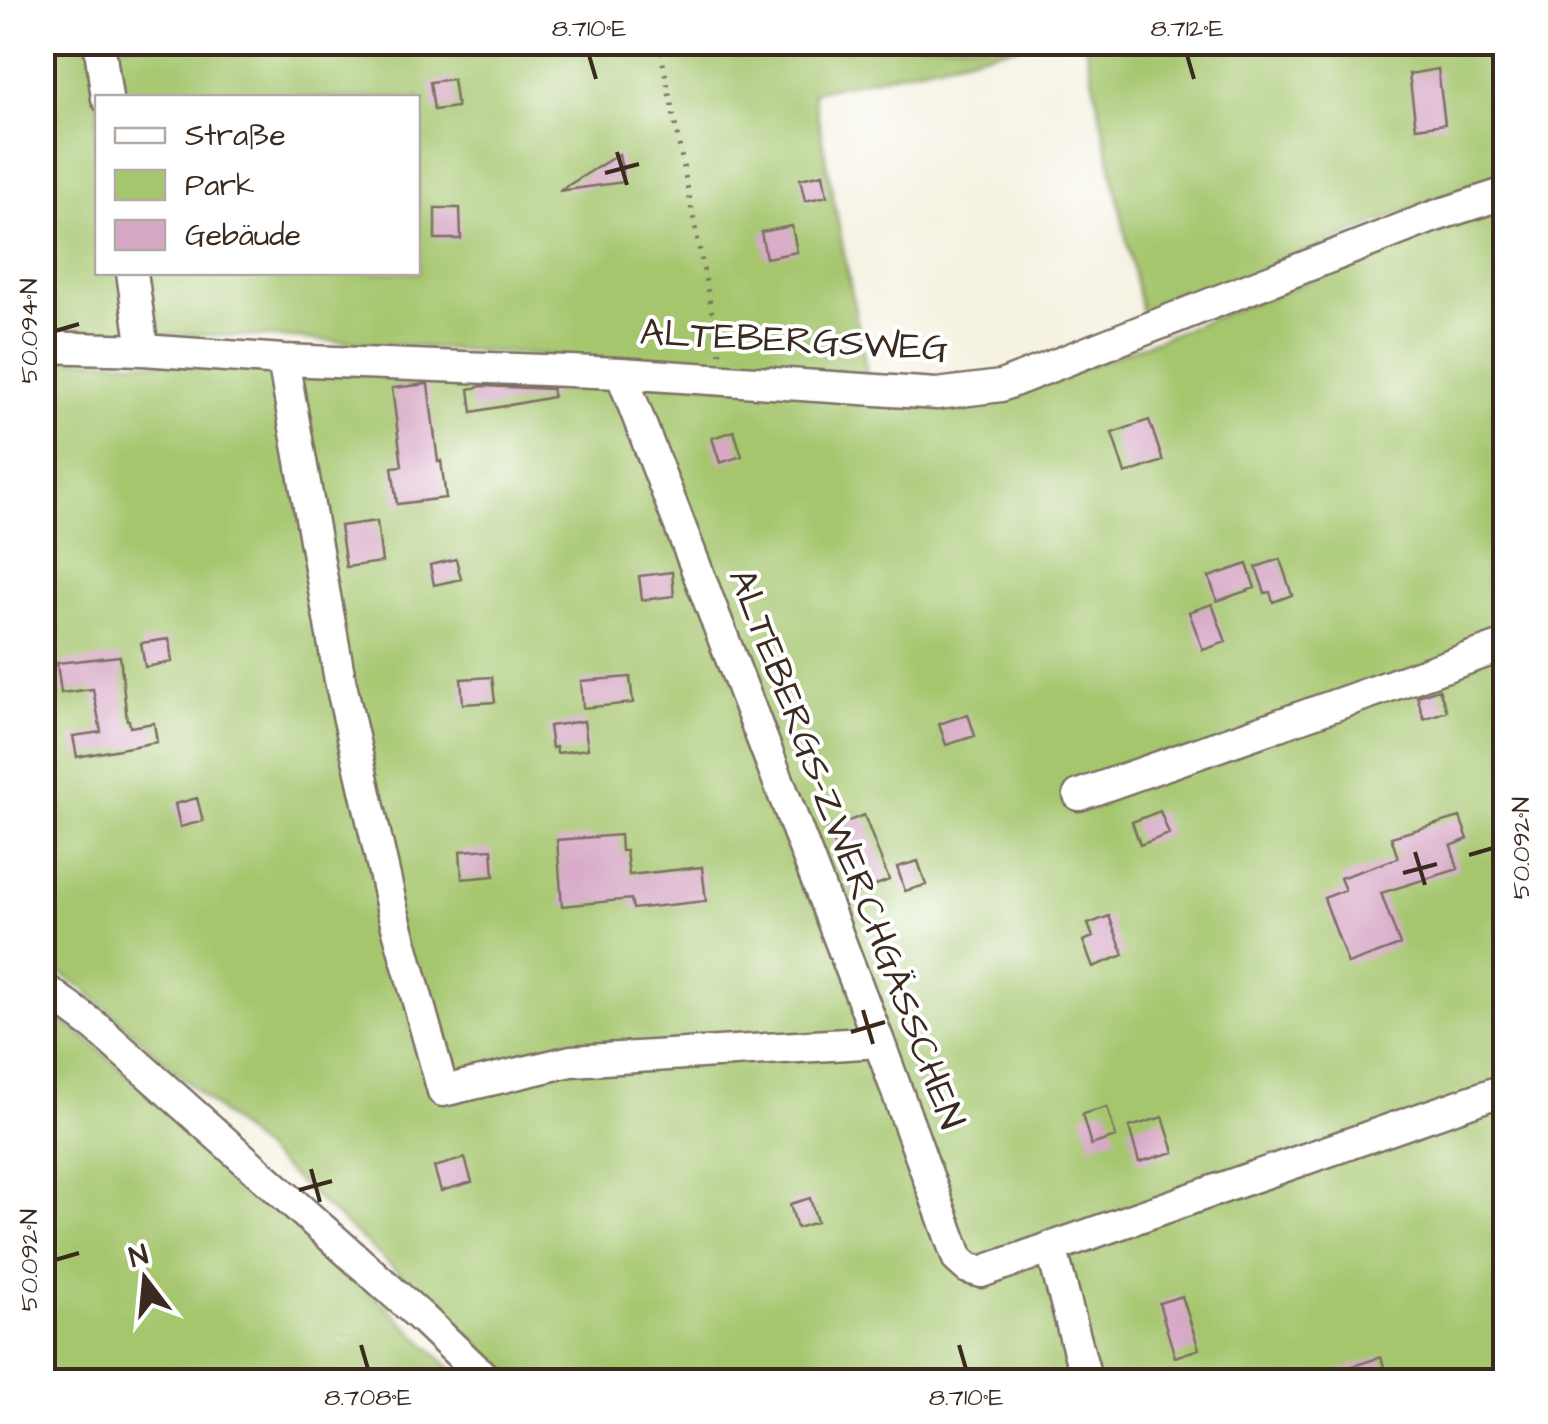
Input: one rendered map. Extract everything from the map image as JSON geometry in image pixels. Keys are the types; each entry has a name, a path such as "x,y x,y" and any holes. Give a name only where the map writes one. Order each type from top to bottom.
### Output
{"street":[{"path":"98,42 106,95"},
{"name":"ALTEBERGSWEG","path":"42,347 621,372 937,394 1002,386 1432,216 1506,193"},
{"path":"132,275 143,350"},
{"path":"283,360 344,699 393,912 443,1091 571,1060 879,1042"},
{"name":"ALTEBERGS-ZWERCHGÄSSCHEN","path":"621,372 879,1042 958,1259 968,1268 980,1272 1506,1089"},
{"path":"1079,795 1506,645"},
{"path":"42,987 111,1040 489,1382"},
{"path":"1051,1247 1086,1382"}],"path":[{"path":"660,42 724,378"}],"green space":[{"path":"43,43 1031,43 813,92 868,378 276,337 43,331"},
{"path":"1085,43 1505,43 1505,177 1450,192 1144,322"},
{"path":"1505,210 1505,1381 519,1381 82,987 43,962 42,358 1014,395 1459,223"},
{"path":"42,1006 92,1043 332,1254 464,1381 43,1381"}],"building":[{"path":"1438,69 1445,124 1416,128 1409,74"},
{"path":"453,79 457,107 434,110 430,82"},
{"path":"619,154 624,182 559,191"},
{"path":"823,174 827,196 805,201 800,179"},
{"path":"435,208 460,208 461,239 435,239"},
{"path":"792,226 797,252 766,258 761,232"},
{"path":"428,384 446,498 397,504 392,467 402,466 392,388"},
{"path":"469,389 552,389 553,397 472,412"},
{"path":"1149,420 1163,461 1125,474 1112,433"},
{"path":"734,431 742,456 720,463 712,438"},
{"path":"377,521 382,562 346,567 340,526"},
{"path":"456,559 461,579 434,585 430,565"},
{"path":"1280,559 1292,595 1273,602 1270,592 1265,593 1256,567"},
{"path":"1247,564 1255,588 1217,601 1209,577"},
{"path":"672,572 674,596 642,600 639,576"},
{"path":"1212,604 1226,642 1203,650 1189,612"},
{"path":"169,639 172,662 145,667 141,643"},
{"path":"120,656 130,727 154,723 157,742 77,757 73,736 101,732 93,689 61,693 57,663"},
{"path":"492,677 495,702 463,704 461,679"},
{"path":"630,677 633,703 583,708 581,681"},
{"path":"1439,689 1447,711 1424,719 1417,696"},
{"path":"968,714 975,736 946,745 939,724"},
{"path":"584,721 588,749 557,753 556,747 552,748 549,726"},
{"path":"197,798 203,821 180,827 175,804"},
{"path":"1160,811 1169,834 1140,845 1132,822"},
{"path":"864,815 889,880 853,894 828,829"},
{"path":"1460,817 1468,839 1451,846 1458,869 1381,893 1400,945 1348,964 1324,898 1345,890 1340,878 1398,858 1391,837"},
{"path":"620,835 629,875 702,867 706,901 633,909 631,899 562,906 557,840"},
{"path":"492,849 494,876 462,879 460,851"},
{"path":"918,861 926,885 905,891 897,867"},
{"path":"1109,916 1124,955 1093,967 1083,941 1093,937 1088,924"},
{"path":"1107,1107 1116,1137 1091,1145 1082,1114"},
{"path":"1163,1117 1174,1152 1139,1162 1129,1127"},
{"path":"465,1158 472,1182 441,1191 434,1167"},
{"path":"810,1198 817,1222 797,1228 790,1204"},
{"path":"1182,1296 1199,1349 1175,1357 1159,1303"},
{"path":"1381,1357 1389,1382 1319,1382 1319,1377"}]}
